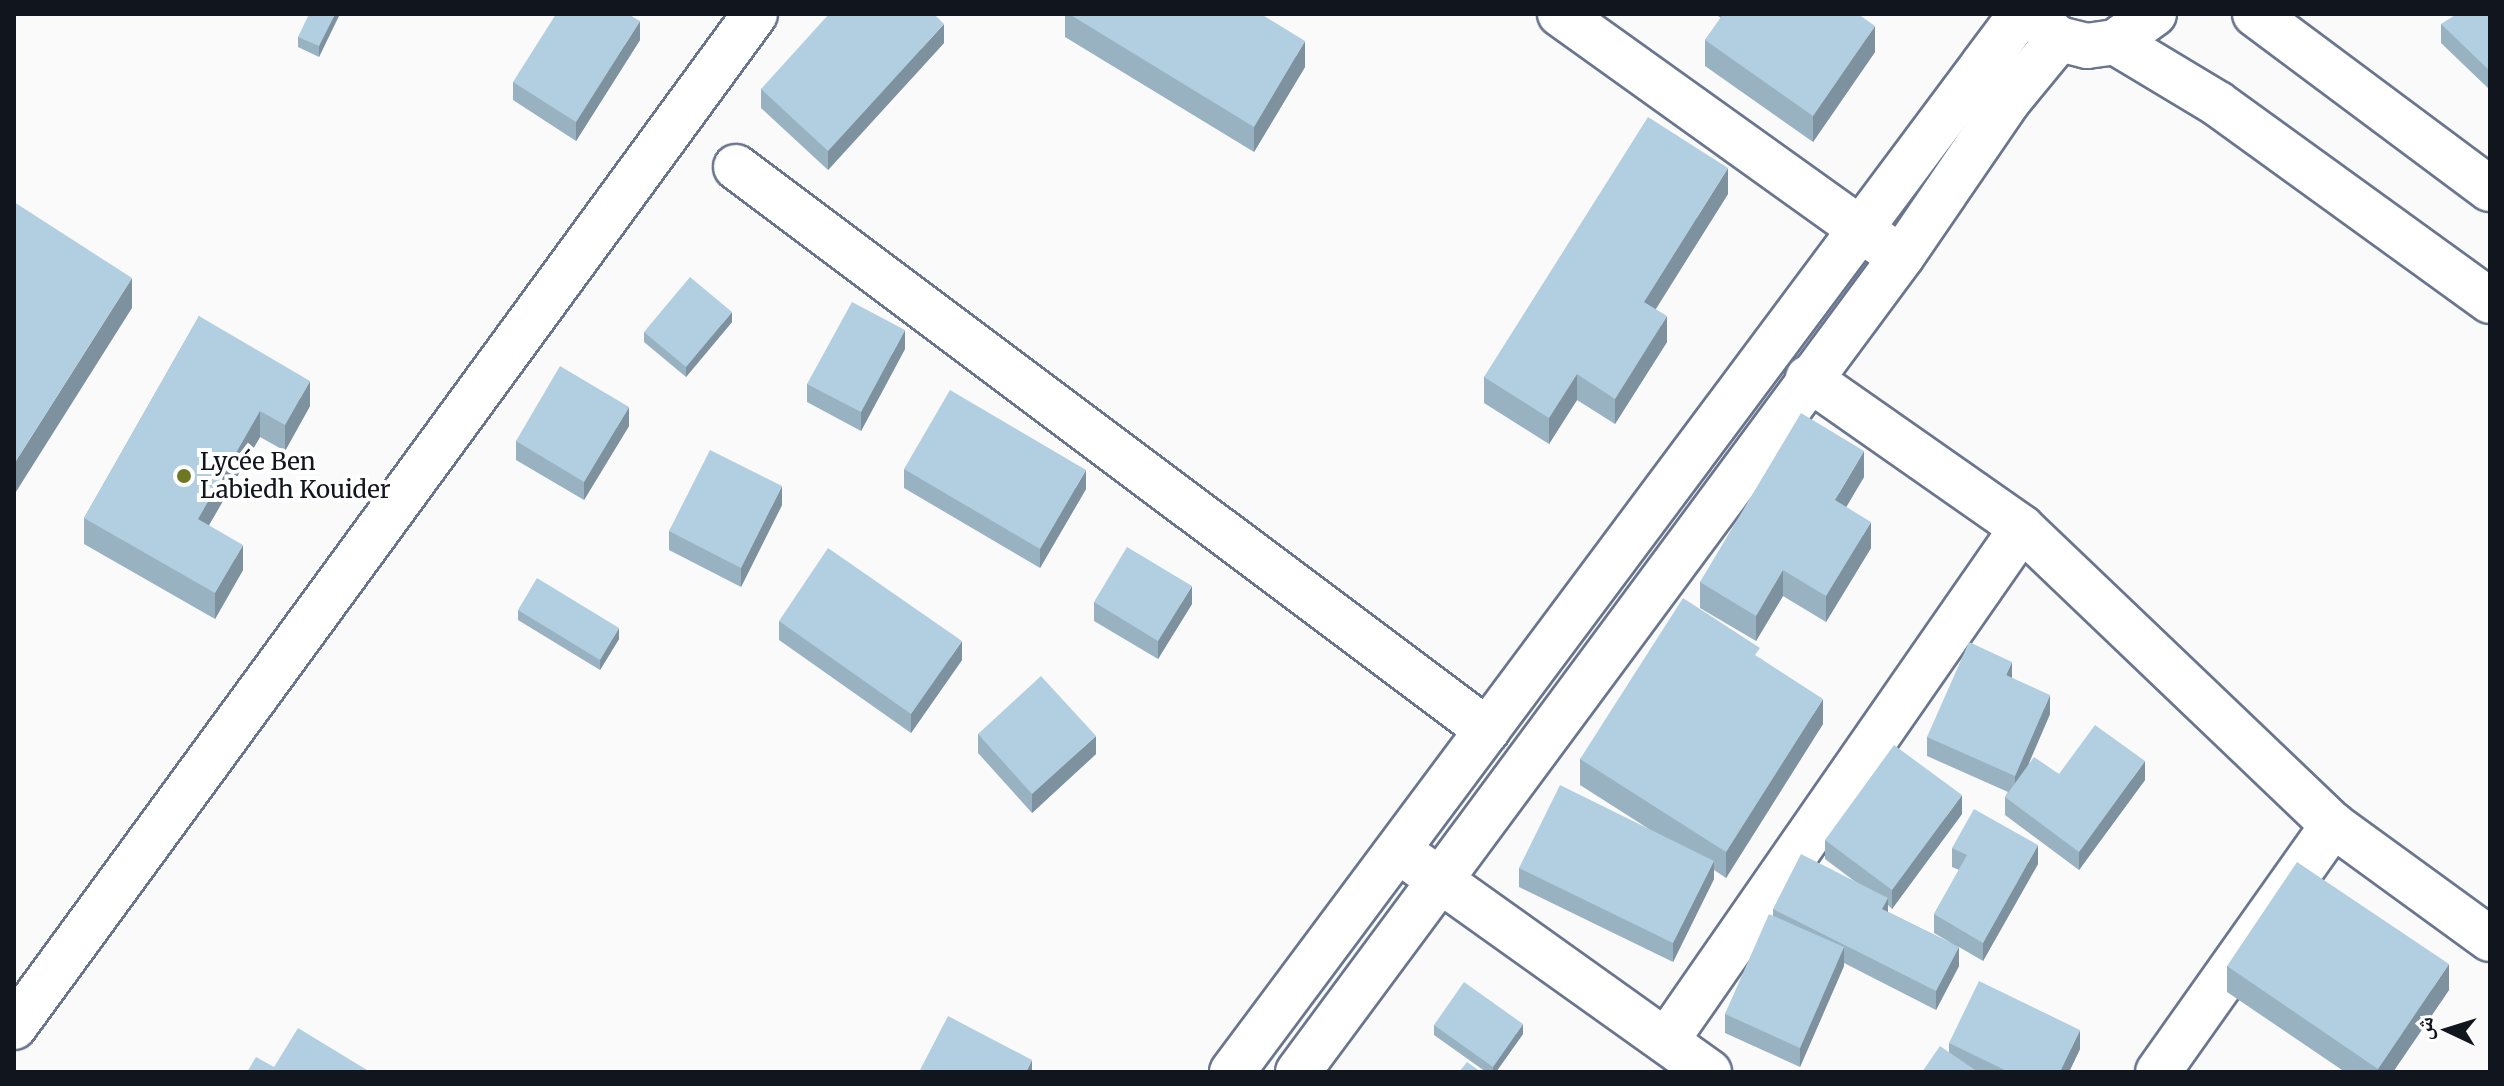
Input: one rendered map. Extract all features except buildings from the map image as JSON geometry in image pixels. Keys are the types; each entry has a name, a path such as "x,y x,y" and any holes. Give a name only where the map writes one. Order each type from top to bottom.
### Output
{"street":[{"path":"14,1027 755,14"},
{"path":"1560,14 1861,232 1902,256"},
{"path":"1232,1072 2021,14"},
{"path":"1298,1072 1808,378 1902,256 2015,91 2044,27 2087,46 2115,42 2154,14"},
{"path":"2255,14 2490,189"},
{"path":"2115,42 2218,104 2490,301"},
{"path":"736,167 1487,730"},
{"path":"1808,378 2022,528 2333,825 2490,939"},
{"path":"1666,1041 2022,528"},
{"path":"2158,1072 2333,825"},
{"path":"1398,850 1709,1072"}],"place":[{"name":"Lycée Ben Labiedh Kouider","path":"184,476"}]}
